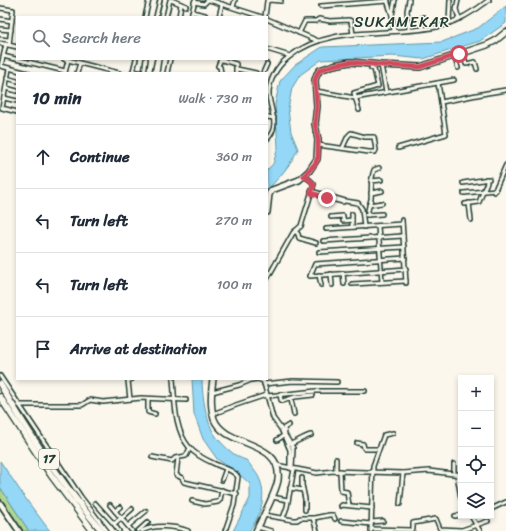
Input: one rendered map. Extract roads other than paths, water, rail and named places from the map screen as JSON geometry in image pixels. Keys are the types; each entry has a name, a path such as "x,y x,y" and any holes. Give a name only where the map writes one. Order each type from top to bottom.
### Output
{"highway":[{"name":"17","path":"0,384 15,410 57,472 102,531"},
{"name":"17","path":"0,397 51,475 93,531"}],"main road":[{"path":"268,203 269,194 272,190 295,182 304,176 315,164 318,157 315,124 317,106 316,77 318,72 323,69 348,62 420,67 488,45 506,32"},
{"path":"213,380 213,414 218,425 225,433 258,447 272,458 276,465 278,474 277,483 257,529"}],"street":[{"path":"145,16 149,0"},
{"path":"156,16 160,0"},
{"path":"167,16 171,0 186,6"},
{"path":"191,16 194,1 204,4 208,0 259,16"},
{"path":"232,7 234,0"},
{"path":"265,16 267,2 270,0 281,1"},
{"path":"325,0 325,6"},
{"path":"335,0 335,5"},
{"path":"392,15 395,0"},
{"path":"409,0 407,8 409,29"},
{"path":"449,23 450,0"},
{"path":"456,9 458,6 458,0"},
{"path":"268,138 273,130 274,118 269,95 269,83 279,67 290,56 318,41 352,34 436,27 449,23 476,10 489,0"},
{"path":"321,6 388,1 394,31"},
{"path":"179,16 181,4"},
{"path":"219,16 222,4"},
{"path":"449,4 455,5 458,19"},
{"path":"0,8 13,10 9,40 2,55 0,65 9,69 23,72"},
{"path":"192,12 205,15"},
{"path":"422,17 423,28"},
{"path":"0,19 12,21"},
{"path":"268,19 318,41"},
{"path":"300,33 305,21 319,19 349,20 351,21 352,34"},
{"path":"0,29 11,30"},
{"path":"0,39 9,40"},
{"path":"0,43 16,47"},
{"path":"268,49 290,56"},
{"path":"463,52 466,64 475,62 477,69"},
{"path":"2,55 16,59"},
{"path":"454,56 458,68"},
{"path":"21,60 65,72 68,60 116,72"},
{"path":"133,72 136,60"},
{"path":"143,72 146,60"},
{"path":"156,72 158,60"},
{"path":"167,72 170,60"},
{"path":"221,60 218,66 220,67 221,72"},
{"path":"224,60 235,64 236,71 246,72"},
{"path":"78,72 80,63"},
{"path":"263,72 267,64"},
{"path":"359,110 354,98 354,92 378,86 374,69 371,68 373,64"},
{"path":"381,65 386,92"},
{"path":"9,69 2,108 16,112"},
{"path":"268,76 273,77"},
{"path":"8,78 16,81"},
{"path":"316,91 354,98 454,80"},
{"path":"398,148 446,134 438,83"},
{"path":"6,88 16,91"},
{"path":"441,102 506,90"},
{"path":"4,98 16,101"},
{"path":"268,117 274,118"},
{"path":"318,144 343,148 369,152 375,152 376,150 374,137 365,137 351,133 348,136 343,148"},
{"path":"464,193 483,190 495,191 506,165"},
{"path":"368,215 367,211 371,193 371,180 374,170 379,168"},
{"path":"268,277 295,231 301,226 313,187 313,183 304,176"},
{"path":"463,183 487,179 479,202 465,204"},
{"path":"371,180 381,180"},
{"path":"371,193 382,191"},
{"path":"311,192 360,206 364,226"},
{"path":"369,205 382,203"},
{"path":"469,203 471,220"},
{"path":"352,214 352,227"},
{"path":"363,216 382,214"},
{"path":"331,217 343,216 343,221 352,220"},
{"path":"326,229 379,226 402,222 406,282 352,284"},
{"path":"379,226 383,282"},
{"path":"295,231 299,238 316,243"},
{"path":"323,241 403,236"},
{"path":"319,252 404,248"},
{"path":"405,258 315,264 310,276 406,270"},
{"path":"343,273 344,284"},
{"path":"331,274 332,285"},
{"path":"319,275 321,285"},
{"path":"0,376 80,498 107,531"},
{"path":"130,380 128,381 130,400"},
{"path":"173,380 177,422 183,437 190,448 206,460 235,472 238,477 236,494 225,531"},
{"path":"212,392 239,385 251,380 337,382"},
{"path":"263,381 273,418 282,429 291,444 293,451 292,481 283,518"},
{"path":"213,414 236,404 267,395 316,391 365,391"},
{"path":"280,394 283,400 313,396"},
{"path":"18,404 78,406 90,400 103,402 148,399 186,400"},
{"path":"148,399 148,412 155,414"},
{"path":"291,399 294,414"},
{"path":"282,429 289,425"},
{"path":"282,429 283,436 290,450 292,468"},
{"path":"394,433 384,435 374,461 372,471 371,530 411,530 413,529 413,523 436,519 439,528 447,530 462,530 488,521"},
{"path":"291,444 301,438 311,435"},
{"path":"277,440 283,436"},
{"path":"357,443 363,444 365,449 378,449"},
{"path":"152,457 169,461 186,456 190,448"},
{"path":"178,458 176,475 182,478 184,482 236,494"},
{"path":"336,459 336,471"},
{"path":"276,465 317,473 336,471 403,473 429,471 457,474 454,464"},
{"path":"222,480 226,469"},
{"path":"340,471 341,491 347,492 349,505"},
{"path":"400,504 403,473"},
{"path":"292,481 302,480 305,499 304,510"},
{"path":"290,488 303,490"},
{"path":"192,501 204,504 218,502 220,500 222,490"},
{"path":"271,497 288,500"},
{"path":"95,502 119,531"},
{"path":"494,507 506,502"},
{"path":"0,503 19,531"},
{"path":"341,506 342,504 372,508"},
{"path":"110,505 132,531"},
{"path":"115,511 120,506"},
{"path":"114,524 132,509"},
{"path":"128,526 146,511"},
{"path":"264,515 297,520 300,518 314,518 329,514 334,516 335,520"},
{"path":"314,518 317,531"},
{"path":"473,519 480,531"},
{"path":"341,521 371,523 383,521"},
{"path":"138,531 148,522"},
{"path":"142,531 148,528 188,531"},
{"path":"257,529 271,531"}],"water":[{"path":"506,6 506,23 480,41 423,59 392,56 321,60 300,75 292,88 288,109 291,132 298,149 292,161 268,189 268,169 273,164 278,147 275,104 280,81 295,65 322,47 442,42 478,28"},
{"path":"192,380 202,380 205,408 212,430 222,444 231,452 247,461 259,477 262,485 263,492 261,509 249,531 233,531 250,498 250,484 217,459 203,439 194,414"},
{"path":"0,461 50,531 29,531 0,487"}],"district":[{"name":"SUKAMEKAR","path":"402,22"}]}
